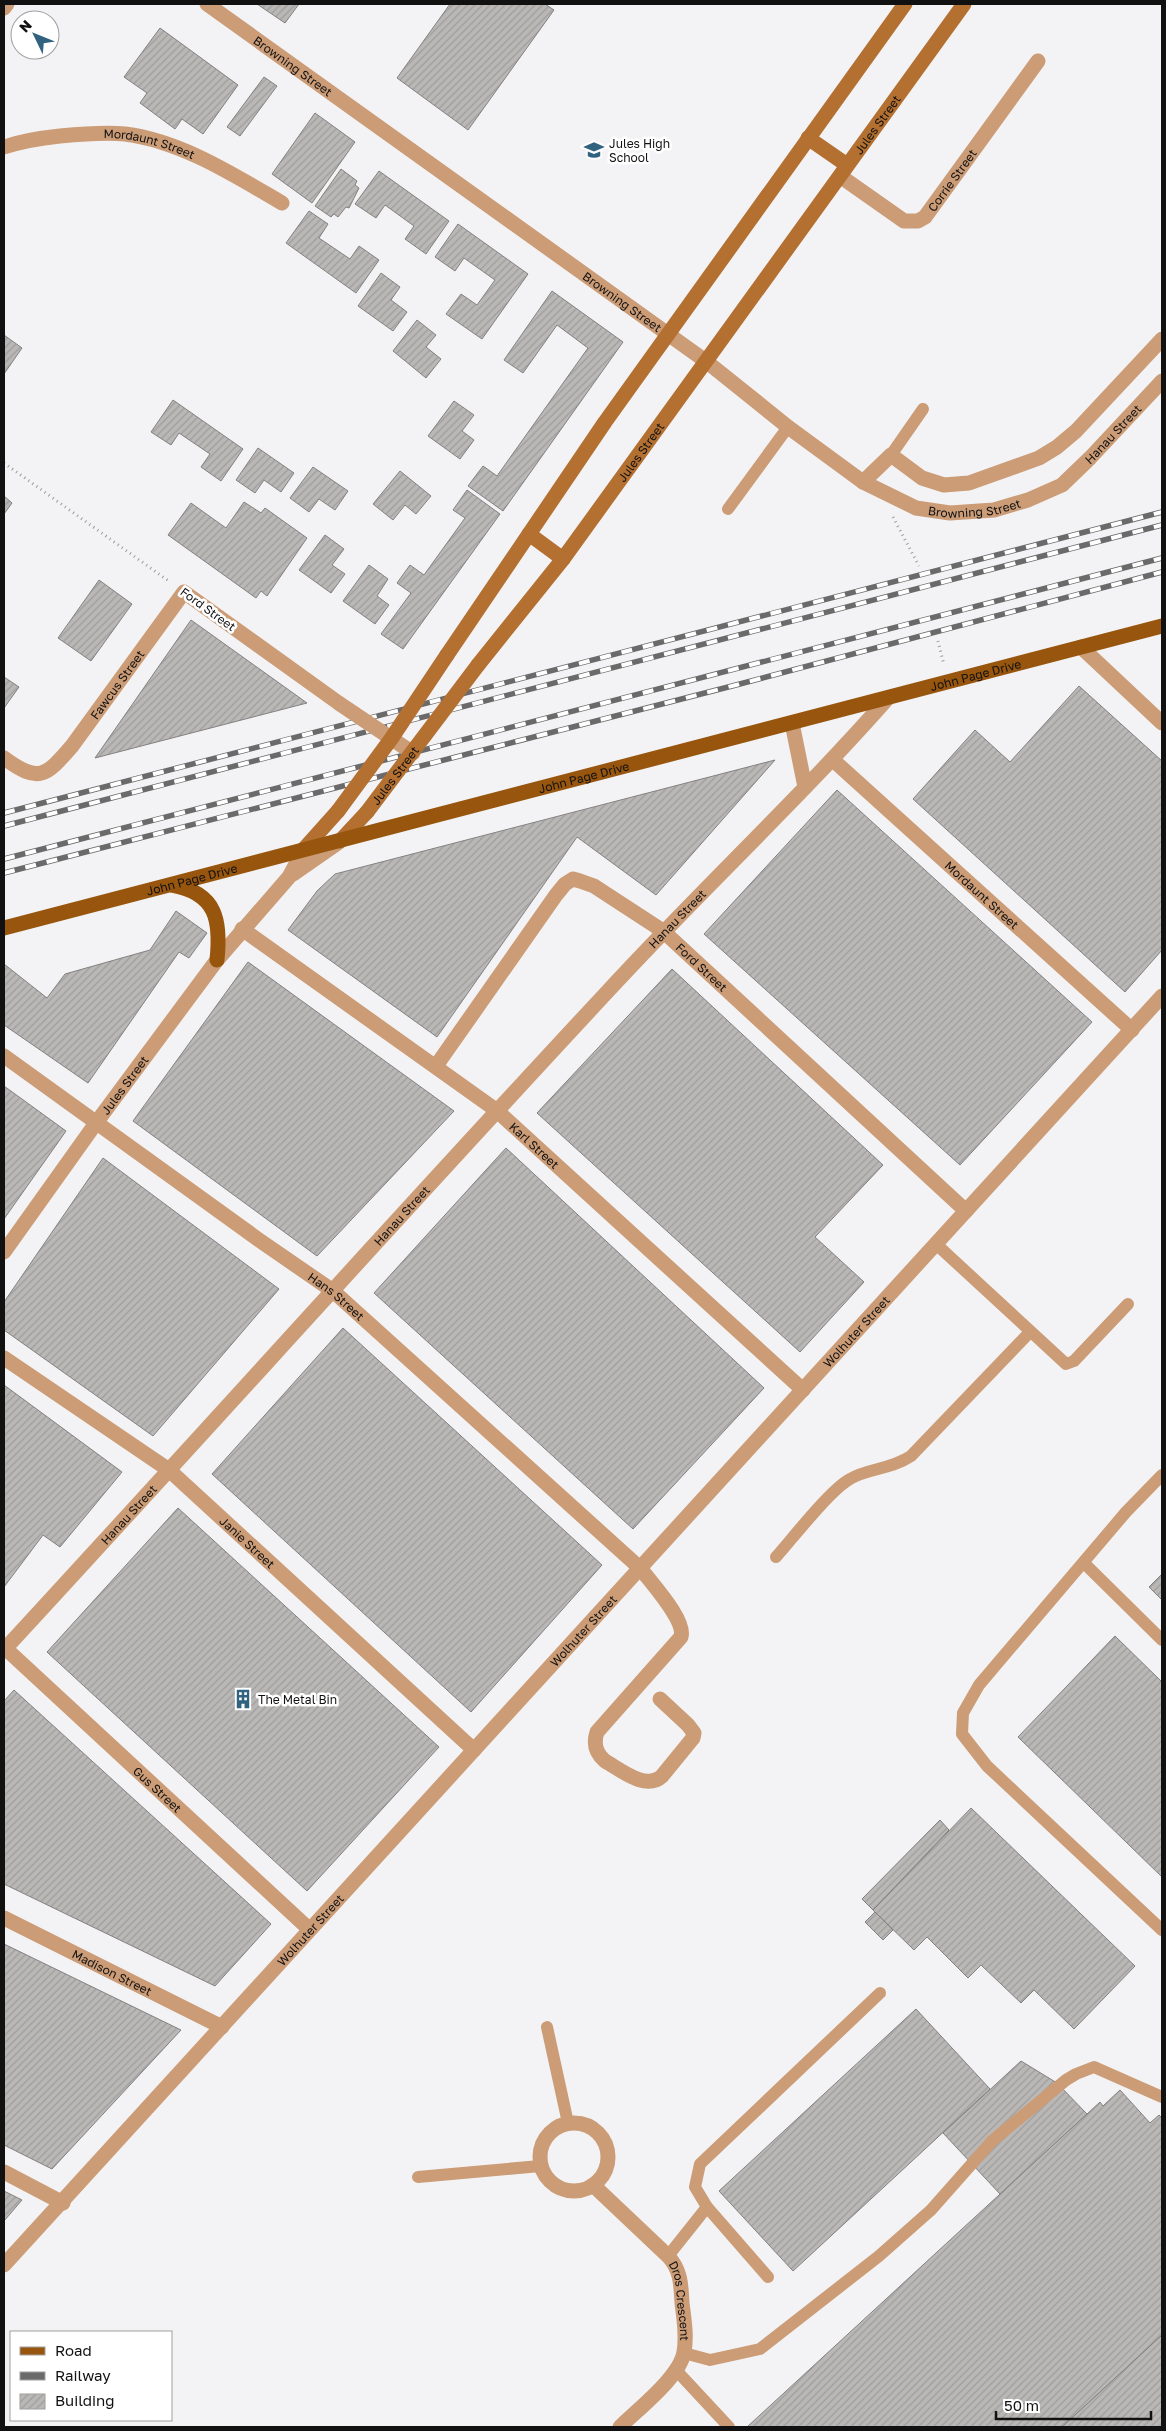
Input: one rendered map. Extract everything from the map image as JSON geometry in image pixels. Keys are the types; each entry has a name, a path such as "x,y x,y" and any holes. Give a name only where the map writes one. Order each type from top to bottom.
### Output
{"main road":[{"name":"Jules Street","path":"304,849 338,812 391,739 528,534 667,335 905,4"},
{"name":"Jules Street","path":"340,841 367,812 478,665 563,559 964,4"},
{"path":"808,138 843,171"},
{"path":"528,534 563,559"},
{"name":"John Page Drive","path":"4,928 1162,626"},
{"path":"171,885 187,888 208,904 219,927 217,960"}],"street":[{"path":"4,8 7,4"},
{"name":"Browning Street","path":"207,4 707,362 788,427 863,482 896,500 935,512 994,510 1028,500 1062,485"},
{"name":"Corrie Street","path":"843,171 904,221 918,221 925,217 1038,61"},
{"name":"Mordaunt Street","path":"4,147 34,139 79,134 125,134 165,144 206,162 282,203"},
{"path":"863,482 891,455 922,478 944,485 969,483 1039,458 1057,447 1076,431 1162,338"},
{"name":"Hanau Street","path":"1062,485 1162,381"},
{"name":"Ford Street","path":"184,592 412,754"},
{"name":"Fawcus Street","path":"4,758 21,771 32,774 45,773 55,765 72,746 184,592"},
{"path":"1081,647 1162,723"},
{"name":"Hanau Street","path":"4,1649 334,1291 496,1110 663,932 833,760 887,699"},
{"path":"792,724 805,787"},
{"name":"Mordaunt Street","path":"833,760 1132,1030"},
{"name":"Jules Street","path":"4,1252 96,1123 242,929 289,877 340,841"},
{"name":"Jules Street","path":"289,877 304,849"},
{"name":"Ford Street","path":"436,1066 565,884 573,880 594,886 663,932 966,1211"},
{"name":"Karl Street","path":"242,929 496,1110 803,1390"},
{"name":"Wolhuter Street","path":"4,2265 63,2203 310,1929 641,1569 1162,996"},
{"name":"Hans Street","path":"4,1056 334,1291 641,1569 677,1618 682,1627 681,1637 597,1732 595,1745 599,1756 605,1761 646,1782 654,1782 662,1776 693,1738 694,1733 660,1699"},
{"name":"Janie Street","path":"4,1358 169,1470 474,1750"},
{"name":"Gus Street","path":"4,1649 310,1929"},
{"name":"Madison Street","path":"4,1918 222,2027"},
{"path":"568,2124 583,2124 597,2132 605,2144 608,2159 604,2174 593,2185 578,2191 562,2190 548,2181 540,2166 540,2152 545,2139 555,2129 568,2124"},
{"path":"4,2172 63,2203"},
{"name":"Dros Crescent","path":"593,2185 668,2256 676,2266 681,2279 685,2339 684,2353 676,2370 620,2427"}],"lane":[{"path":"891,455 923,410"},
{"path":"728,509 788,427"},
{"path":"936,1244 1066,1364 1074,1361 1128,1304"},
{"path":"776,1557 838,1488 850,1478 897,1465 911,1456 1030,1332"},
{"path":"1162,1476 1126,1512 979,1685 963,1712 962,1734 987,1766 1162,1930"},
{"path":"1084,1563 1162,1640"},
{"path":"768,2277 707,2207 696,2187 700,2164 880,1993"},
{"path":"547,2027 568,2124"},
{"path":"684,2353 710,2360 760,2349 879,2256 931,2210 992,2141 1076,2074 1094,2067 1162,2097"},
{"path":"418,2176 540,2166"},
{"path":"668,2256 707,2207"},
{"path":"676,2370 729,2427"}],"path":[{"name":"Ford Street","path":"4,463 184,592"},
{"path":"896,500 892,514 919,566"},
{"path":"938,641 940,650"}],"building":[{"path":"257,4 299,4 285,23"},
{"path":"450,4 545,4 554,10 468,130 397,78"},
{"path":"160,28 238,85 203,134 182,119 175,129 140,103 147,93 124,77"},
{"path":"264,77 277,86 240,136 227,127"},
{"path":"315,113 355,142 312,203 272,174"},
{"path":"341,169 357,181 355,185 359,188 349,208 346,207 338,217 334,214 331,217 315,206"},
{"path":"379,171 449,221 426,254 405,239 414,226 385,205 376,218 355,204"},
{"path":"309,211 328,224 319,238 350,259 359,246 379,260 356,293 286,243"},
{"path":"458,224 528,274 482,339 446,314 461,294 477,305 495,280 464,258 455,271 435,257"},
{"path":"381,273 400,287 391,300 407,312 393,331 358,306"},
{"path":"552,291 623,342 503,511 468,486 483,466 497,476 588,348 557,325 523,373 504,360"},
{"path":"417,320 436,335 426,347 441,359 426,378 393,351"},
{"path":"4,335 22,348 4,374"},
{"path":"173,400 243,449 221,481 201,467 210,454 179,433 171,445 151,432"},
{"path":"454,401 474,415 462,431 474,440 460,459 428,436"},
{"path":"258,448 294,473 281,492 264,480 255,493 236,480"},
{"path":"313,467 348,491 335,510 319,499 309,512 290,498"},
{"path":"400,471 431,496 416,514 405,505 393,520 373,504"},
{"path":"467,490 500,514 403,649 381,634 411,593 397,583 410,565 424,575 465,518 453,510"},
{"path":"4,496 12,503 4,514"},
{"path":"244,502 261,513 265,508 307,538 267,596 261,591 256,598 168,535 191,503 226,528"},
{"path":"325,535 344,549 332,565 345,574 331,593 299,570"},
{"path":"369,565 388,579 377,596 389,605 375,624 343,601"},
{"path":"99,580 132,604 91,661 58,638"},
{"path":"191,620 307,703 95,758"},
{"path":"4,677 19,687 4,708"},
{"path":"1079,686 1162,761 1162,950 1125,992 913,799 975,730 1010,762"},
{"path":"775,760 656,895 577,837 437,1037 288,930 317,891 335,874"},
{"path":"837,790 1092,1022 960,1165 704,934"},
{"path":"176,911 207,933 189,958 179,952 88,1083 4,1025 4,964 47,998 65,974 150,950"},
{"path":"248,962 454,1111 317,1256 133,1121"},
{"path":"672,969 883,1165 815,1237 864,1282 800,1352 537,1113"},
{"path":"4,1086 66,1131 4,1219"},
{"path":"506,1148 764,1388 633,1529 374,1293"},
{"path":"103,1158 279,1289 153,1436 4,1330 4,1302"},
{"path":"343,1328 602,1565 471,1712 212,1474"},
{"path":"4,1385 122,1472 60,1547 43,1535 4,1587"},
{"name":"The Metal Bin","path":"178,1508 439,1747 307,1891 47,1652"},
{"path":"1162,1574 1162,1600 1149,1587"},
{"path":"1115,1636 1162,1682 1162,1877 1018,1737"},
{"path":"14,1690 271,1924 215,1986 4,1884 4,1701"},
{"path":"971,1808 1135,1966 1074,2029 1034,1990 1021,2003 981,1965 968,1978 927,1937 914,1950 873,1910"},
{"path":"940,1820 949,1830 873,1910 862,1899"},
{"path":"875,1912 893,1930 883,1940 865,1922"},
{"path":"4,1944 181,2030 52,2169 4,2145"},
{"path":"916,2009 990,2089 793,2271 719,2191"},
{"path":"1021,2061 1057,2083 1087,2114 1000,2194 943,2133"},
{"path":"1120,2090 1150,2123 1159,2115 1162,2118 1162,2335 1062,2427 747,2427 1100,2102 1103,2106"},
{"path":"4,2191 22,2200 4,2221"},
{"path":"1162,2335 1162,2427 1062,2427"}],"railway":[{"path":"4,813 1162,512"},
{"path":"4,826 1162,525"},
{"path":"4,859 1162,558"},
{"path":"4,873 736,685 1162,572"}],"place":[{"name":"Jules High School","path":"594,150"},
{"name":"The Metal Bin","path":"243,1699"}]}
